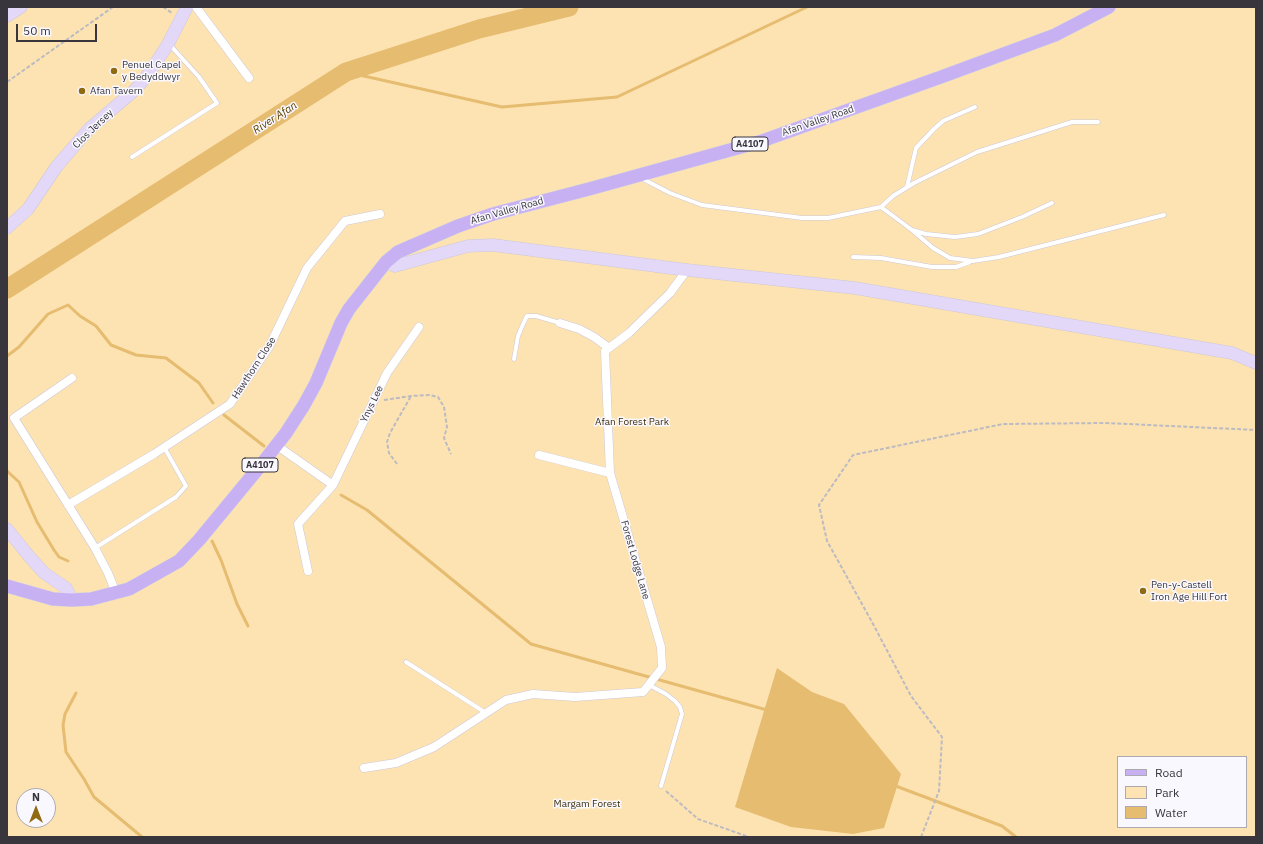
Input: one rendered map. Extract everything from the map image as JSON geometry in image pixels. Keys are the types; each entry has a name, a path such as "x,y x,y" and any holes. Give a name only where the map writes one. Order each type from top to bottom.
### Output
{"main road":[{"path":"7,16 20,7"},
{"name":"Clos Jersey","path":"7,228 28,209 56,166 89,129 136,89 150,72 168,44 187,7"},
{"name":"Afan Valley Road","path":"386,262 398,252 458,226 493,214 638,176 759,142 1055,35 1109,7"},
{"path":"386,262 395,266 468,246 493,245 687,270 855,288 1232,353 1256,363"},
{"name":"A4107","path":"7,586 53,598 72,600 92,598 116,594 138,585 179,560 199,540 276,445 307,400 316,383 341,323 349,309 386,262"},
{"path":"7,529 44,573 66,588 72,600"}],"street":[{"path":"196,7 249,78"},
{"name":"Hawthorn Close","path":"68,505 164,447 230,404 269,347 307,268 345,221 380,214"},
{"path":"560,323 579,329 594,337 609,348 629,333 670,293 687,270"},
{"name":"Ynys Lee","path":"308,571 298,524 333,485 387,373 418,327"},
{"name":"Forest Lodge Lane","path":"609,348 605,352 610,473 660,647 662,668 653,681"},
{"path":"72,378 14,418 95,548 108,573 116,594"},
{"path":"276,445 333,485"},
{"path":"539,455 610,473"},
{"path":"364,768 396,764 434,747 506,700 533,694 575,697 636,693 643,692 653,681"}],"lane":[{"path":"132,157 217,103 199,77 168,44"},
{"path":"908,187 916,148 943,121 974,108"},
{"path":"638,176 670,193 702,205 802,218 828,218 881,207 893,196 908,187 977,152 1072,122 1098,122"},
{"path":"912,230 926,234 955,237 978,234 1052,203"},
{"path":"881,207 933,248 950,258 973,261"},
{"path":"853,257 882,258 932,267 956,267 973,261 999,257 1164,215"},
{"path":"514,359 518,336 527,316 536,316 560,323"},
{"path":"95,548 176,497 186,486 164,447"},
{"path":"406,662 486,713"},
{"path":"653,681 675,701 680,707 682,714 661,786"}],"path":[{"path":"7,82 113,7"},
{"path":"373,402 411,396 429,395 438,397 444,407 447,428 444,438 451,454"},
{"path":"396,464 389,453 387,442 390,433 411,396"},
{"path":"921,837 939,791 942,737 911,696 827,541 819,505 853,455 1003,424 1106,423 1256,430"},
{"path":"661,786 698,819 749,837"}],"green space":[{"name":"Afan Forest Park","path":"7,7 1256,7 1256,837 7,837"}],"water":[{"path":"777,668 812,692 844,704 901,774 884,828 853,834 791,827 735,807"}],"waterway":[{"name":"River Afan","path":"7,289 346,72 479,29 569,7"},
{"path":"346,72 502,107 617,97 807,7"},
{"path":"7,356 19,347 48,314 68,305 80,316 96,326 111,345 136,355 166,358 199,383 213,403"},
{"path":"224,415 264,446"},
{"path":"7,471 19,482 37,522 54,550 59,557 68,561"},
{"path":"341,495 367,510 531,644 767,710"},
{"path":"212,541 221,560 237,604 248,626"},
{"path":"76,693 65,714 63,725 66,752 94,797 142,837"},
{"path":"893,785 1002,826 1016,837"}],"place":[{"name":"Penuel Capel y Bedyddwyr","path":"114,71"},
{"name":"Afan Tavern","path":"82,91"},
{"name":"Pen-y-Castell Iron Age Hill Fort","path":"1143,591"}],"park label":[{"name":"Margam Forest","path":"587,804"}]}
